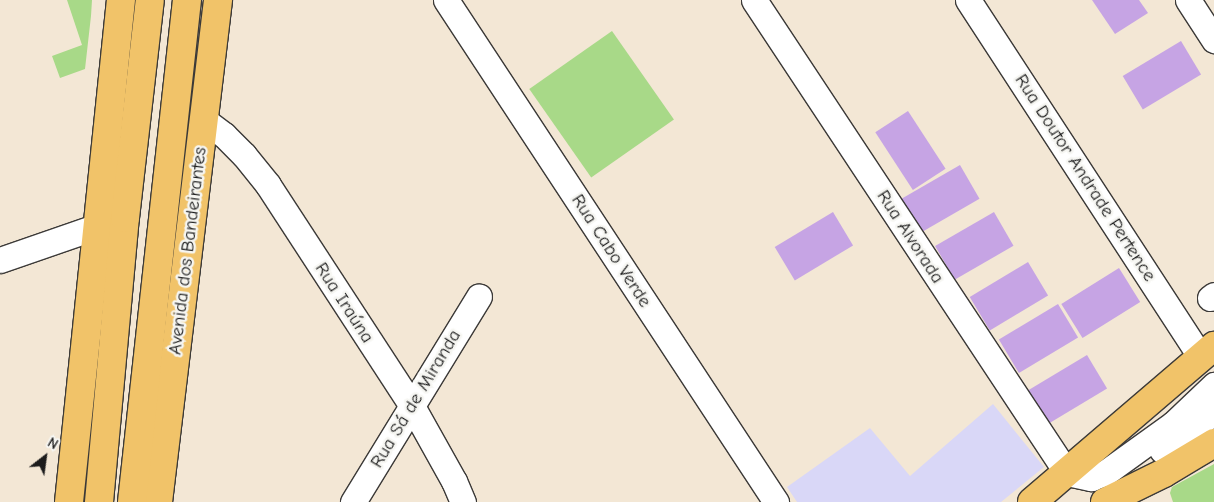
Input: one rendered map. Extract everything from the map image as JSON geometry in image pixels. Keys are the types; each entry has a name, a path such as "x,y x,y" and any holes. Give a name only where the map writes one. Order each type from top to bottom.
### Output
{"main road":[{"path":"69,502 121,0"},
{"path":"99,502 125,218 150,0"},
{"name":"Avenida dos Bandeirantes","path":"132,502 187,0"},
{"name":"Avenida dos Bandeirantes","path":"158,502 218,0"},
{"path":"1032,502 1208,351"},
{"path":"1105,502 1140,493 1164,473 1214,444"}],"street":[{"name":"Rua Cabo Verde","path":"446,0 776,502"},
{"name":"Rua Alvorada","path":"754,0 1067,473"},
{"name":"Rua Doutor Andrade Pertence","path":"968,0 1208,351"},
{"path":"1188,0 1214,40"},
{"name":"Rua Iraúna","path":"204,120 224,135 244,154 268,186 412,406 454,481 463,502"},
{"path":"0,260 98,226"},
{"name":"Rua Sá de Miranda","path":"353,502 479,296"},
{"path":"1067,473 1091,478 1105,473 1173,424 1214,385"},
{"path":"1093,502 1125,471 1185,436 1214,411"}],"shaded area":[{"path":"993,404 1044,467 1001,502 797,502 787,487 870,428 910,476"}],"green space":[{"path":"67,0 92,0 91,16 85,69 60,78 52,56 82,45"},
{"path":"612,31 674,119 591,177 529,89"},
{"path":"1214,464 1214,502 1173,502 1170,493 1172,487"}],"building":[{"path":"1092,0 1139,0 1148,13 1115,34"},
{"path":"1181,41 1201,74 1143,109 1123,76"},
{"path":"908,111 946,169 913,190 875,132"},
{"path":"960,165 980,199 921,233 901,199"},
{"path":"833,212 853,245 795,280 775,247"},
{"path":"994,212 1014,246 955,280 935,246"},
{"path":"1028,262 1048,295 990,330 970,297"},
{"path":"1119,268 1140,302 1083,338 1061,304"},
{"path":"1058,304 1078,337 1019,373 999,340"},
{"path":"1087,355 1107,388 1048,424 1028,391"}]}
